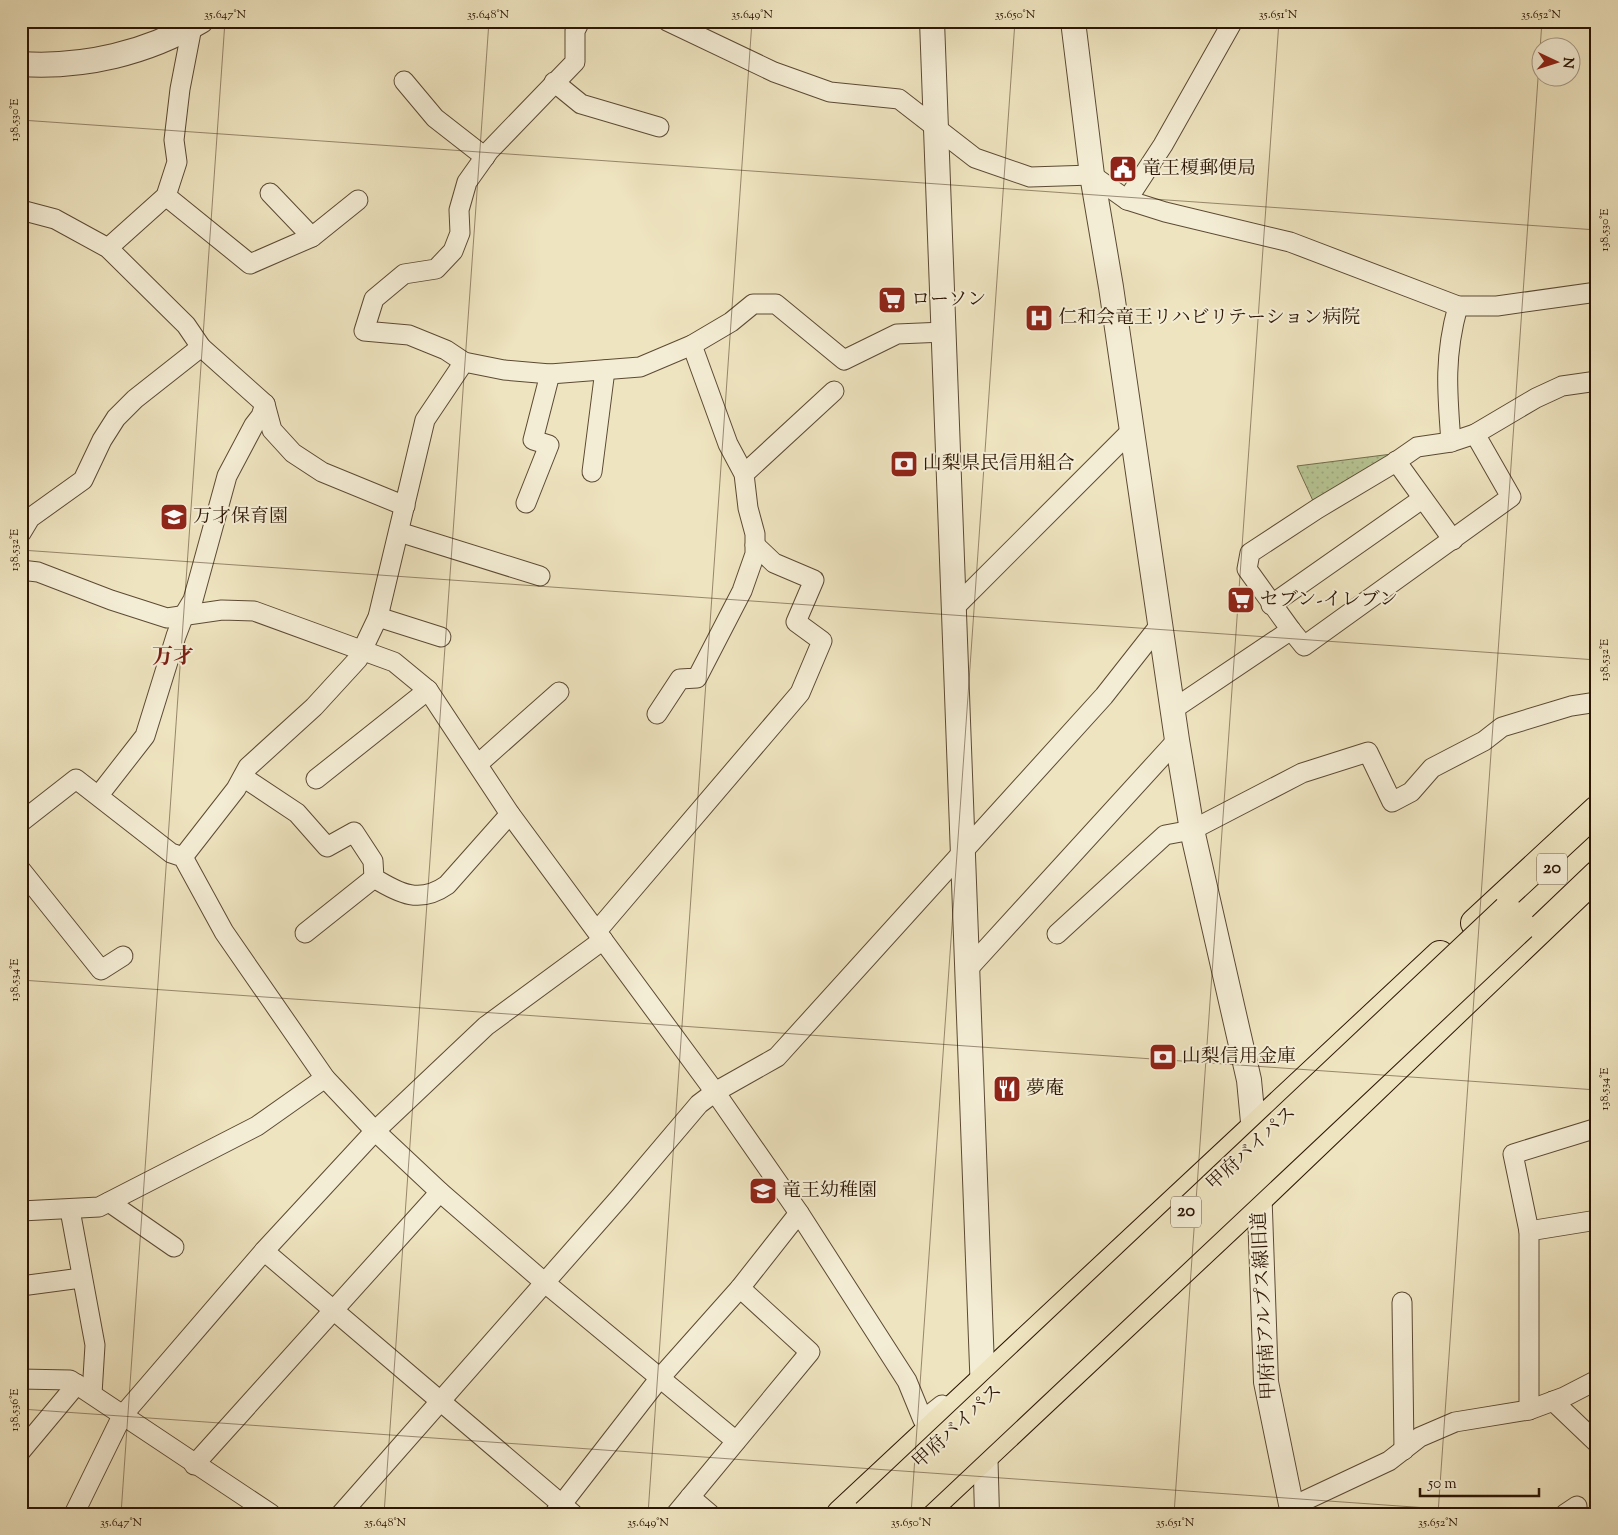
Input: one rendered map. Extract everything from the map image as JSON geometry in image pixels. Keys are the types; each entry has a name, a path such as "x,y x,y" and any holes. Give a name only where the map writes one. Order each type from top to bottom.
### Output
{"highway":[{"path":"841,1514 983,1376 1597,810"},
{"name":"甲府バイパス","path":"897,1514 1514,918 1597,828"},
{"name":"甲府バイパス","path":"866,1514 1514,918 1597,854"},
{"path":"922,1514 1260,1197 1597,875"}],"street":[{"path":"580,21 575,30 575,62 485,157 467,182 459,210 460,233 453,251 436,269 404,274 374,299 364,331 409,335 446,350 464,362 504,370 550,374 640,367 692,345 731,322 753,304 776,304 844,360 897,334 944,332"},
{"path":"667,21 774,72 830,92 899,99 936,130 975,158 1030,177 1092,176 1126,200 1165,212 1290,242 1458,306 1497,306 1597,292"},
{"path":"932,21 987,1514"},
{"name":"甲府南アルプス線旧道","path":"1073,21 1092,176 1111,288 1172,710 1192,830 1249,1080 1260,1197 1266,1382 1292,1510"},
{"path":"1126,200 1163,144 1233,21"},
{"path":"21,64 52,66 134,52 196,24"},
{"path":"108,248 166,196 177,162 175,132 180,89 196,24"},
{"path":"404,81 435,118 485,157"},
{"path":"554,82 581,104 659,127"},
{"path":"270,193 312,237"},
{"path":"166,196 250,264 312,237 358,200"},
{"path":"21,210 55,219 108,248 186,325 201,347 265,404 272,430 293,453 322,472 405,506"},
{"path":"1451,442 1447,363 1450,336 1458,306"},
{"path":"658,714 680,679 697,678 742,591 755,554 744,474 728,444 692,345"},
{"path":"21,533 30,518 83,480 102,440 116,418 135,399 201,347"},
{"path":"183,857 236,789 248,768 314,707 358,659 378,617 426,420 464,362"},
{"path":"592,472 605,370"},
{"path":"526,503 549,445 533,440 550,374"},
{"path":"1475,434 1511,497 1304,646 1247,569 1250,553 1417,447 1451,442 1475,434 1536,398 1562,386 1597,382"},
{"path":"744,474 834,391"},
{"path":"98,795 145,736 184,615 193,600 227,476 254,425 262,416 265,404"},
{"path":"953,609 1131,431"},
{"path":"1396,461 1453,540"},
{"path":"1272,605 1422,499"},
{"path":"399,532 540,576"},
{"path":"74,1514 122,1416 264,1251 375,1131 486,1026 600,935 800,694 822,641 796,622 814,580 774,563 755,545"},
{"path":"21,570 38,572 111,600 167,618 222,610 254,611 394,662 428,690 510,814 715,1092 800,1213 907,1381 924,1420 983,1376"},
{"path":"378,617 441,637"},
{"path":"341,1514 621,1196 699,1104 715,1092 777,1057 1104,696 1159,626"},
{"path":"1172,710 1291,630"},
{"path":"316,779 428,690"},
{"path":"478,764 559,692"},
{"path":"1057,934 1164,835 1192,830 1302,773 1368,752 1392,802 1411,792 1432,768 1484,741 1502,727 1571,706 1597,702"},
{"path":"966,970 1177,740"},
{"path":"243,777 297,814 327,847 354,832 373,861 374,878"},
{"path":"21,822 76,779 171,853 183,857 224,932 326,1078 375,1131 440,1192 544,1282 736,1441"},
{"path":"374,878 394,891 406,894 418,896 436,893 448,885 510,814"},
{"path":"21,870 101,970 123,956"},
{"path":"305,933 374,878"},
{"path":"21,1212 99,1207 257,1126 326,1078"},
{"path":"1529,1410 1529,1232 1513,1154 1597,1128"},
{"path":"194,1464 440,1192"},
{"path":"108,1202 174,1247"},
{"path":"21,1451 84,1389 95,1345 81,1278 70,1210"},
{"path":"264,1251 440,1400 563,1511 659,1379 740,1288 800,1213"},
{"path":"1529,1232 1597,1220"},
{"path":"21,1286 81,1278"},
{"path":"676,1514 810,1352 740,1288"},
{"path":"1402,1302 1404,1450"},
{"path":"21,1378 70,1380 271,1514"},
{"path":"1292,1510 1389,1461 1420,1437 1455,1422 1529,1410 1597,1380"},
{"path":"1553,1401 1597,1443"},
{"path":"690,1498 710,1514"}],"green space":[{"path":"1400,453 1314,503 1297,466"}],"place":[{"name":"竜王榎郵便局","path":"1123,169"},
{"name":"ローソン","path":"892,300"},
{"name":"仁和会竜王リハビリテーション病院","path":"1039,318"},
{"name":"山梨県民信用組合","path":"904,464"},
{"name":"万才保育園","path":"174,517"},
{"name":"セブン-イレブン","path":"1241,600"},
{"name":"山梨信用金庫","path":"1163,1057"},
{"name":"夢庵","path":"1007,1089"},
{"name":"竜王幼稚園","path":"763,1191"}],"district":[{"name":"万才","path":"173,658"}]}
